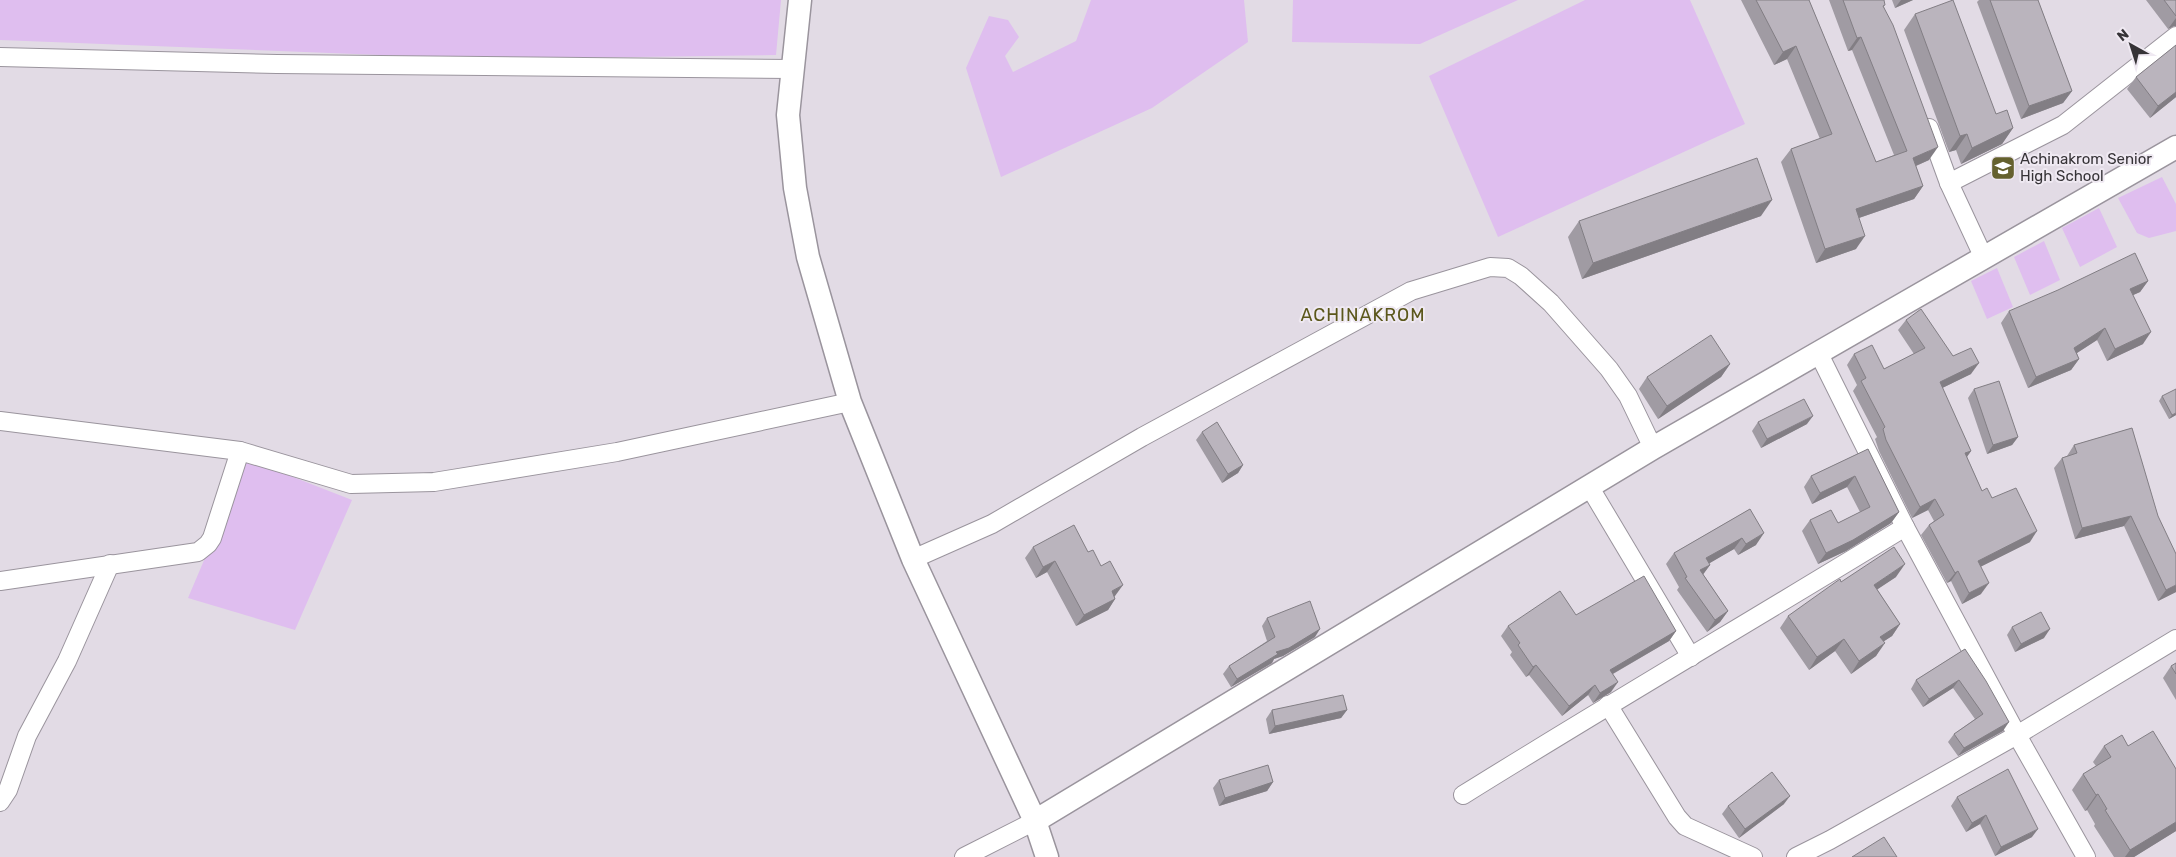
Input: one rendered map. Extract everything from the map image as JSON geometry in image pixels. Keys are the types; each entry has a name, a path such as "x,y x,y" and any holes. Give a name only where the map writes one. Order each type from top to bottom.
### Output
{"street":[{"path":"800,0 788,115 795,188 808,258 850,402 913,558 1035,821 1047,857"},
{"path":"1949,184 2063,125 2176,36"},
{"path":"0,57 277,64 792,69"},
{"path":"1923,112 1949,184 1983,256"},
{"path":"964,857 1035,821 1653,448 1983,256 2176,147"},
{"path":"913,558 992,524 1142,436 1411,291 1490,267 1508,268 1521,276 1551,303 1609,369 1628,396 1653,448"},
{"path":"1818,352 1905,527 2017,735 2086,857"},
{"path":"0,422 240,450 351,484 434,482 618,452 850,402"},
{"path":"0,580 198,552 212,538 240,450"},
{"path":"1589,486 1691,657"},
{"path":"1464,795 1608,705 1905,527"},
{"path":"0,802 8,790 27,736 67,661 110,564"},
{"path":"1796,857 1830,840 2017,735 2176,639"},
{"path":"1608,705 1677,818 1685,826 1753,857"}],"shaded area":[{"path":"0,0 781,0 776,55 482,59 0,40"},
{"path":"1091,0 1244,0 1248,42 1152,108 1001,177 966,68 989,16 1008,20 1019,37 1005,56 1013,72 1076,41"},
{"path":"1293,0 1518,0 1420,44 1292,42"},
{"path":"1585,0 1690,0 1745,124 1498,237 1429,76"},
{"path":"2162,177 2176,204 2176,231 2149,238 2137,233 2118,198"},
{"path":"2099,208 2117,247 2080,267 2062,228"},
{"path":"2044,241 2060,280 2030,295 2014,257"},
{"path":"1997,268 2013,307 1987,319 1971,281"},
{"path":"247,459 352,500 295,630 188,598"}],"building":[{"path":"1756,0 1809,0 1876,162 1907,151 1861,37 1857,38 1843,0 1884,0 1885,5 1883,6 1893,25 1938,147 1913,158 1923,186 1856,209 1865,236 1825,249 1791,149 1832,134 1796,46 1783,52"},
{"path":"1953,0 1996,114 2007,110 2013,128 1972,148 1967,134 1960,136 1915,14"},
{"path":"1990,0 2038,0 2072,91 2029,106"},
{"path":"2164,0 2176,0 2176,16"},
{"path":"2176,45 2176,92 2158,106 2136,77"},
{"path":"1757,158 1772,200 1593,263 1579,221"},
{"path":"2135,253 2148,281 2130,289 2151,332 2115,349 2105,328 2074,348 2079,359 2036,377 2009,311"},
{"path":"1921,309 1953,356 1971,348 1979,363 1940,382 1971,451 1965,453 1982,491 1987,488 1992,498 2016,488 2037,531 1978,561 1989,583 1969,593 1958,571 1955,573 1929,525 1944,515 1935,499 1920,507 1886,440 1883,429 1885,427 1861,381 1866,378 1854,354 1872,345 1884,369 1925,348 1906,320"},
{"path":"1711,335 1730,364 1667,406 1647,377"},
{"path":"1999,381 2018,437 1993,445 1974,389"},
{"path":"2176,389 2176,413 2172,415 2162,396"},
{"path":"1804,399 1813,416 1767,439 1758,422"},
{"path":"1217,422 1243,465 1228,474 1202,432"},
{"path":"2132,428 2158,516 2176,554 2176,585 2166,590 2131,516 2082,528 2062,458 2077,453 2074,445"},
{"path":"1868,449 1899,512 1853,540 1826,553 1810,520 1831,510 1838,523 1870,507 1855,476 1820,493 1811,476"},
{"path":"1750,509 1764,533 1746,544 1742,538 1706,558 1710,565 1700,570 1728,611 1715,620 1685,578 1687,577 1674,553"},
{"path":"1074,525 1088,552 1093,550 1101,566 1110,561 1123,585 1112,591 1115,599 1084,615 1055,561 1043,567 1033,547"},
{"path":"1894,547 1905,564 1874,585 1900,624 1880,637 1885,643 1859,661 1844,639 1817,657 1788,616 1840,579 1841,582"},
{"path":"1644,576 1676,631 1610,670 1618,682 1600,693 1595,685 1569,706 1536,665 1533,667 1508,626 1560,591 1576,615"},
{"path":"1310,601 1320,629 1289,648 1276,652 1278,654 1237,679 1229,666 1275,637 1267,618"},
{"path":"2041,612 2050,629 2021,644 2012,627"},
{"path":"1965,649 2009,722 1964,748 1954,734 1983,714 1959,680 1929,699 1916,680"},
{"path":"2176,663 2176,674 2171,666"},
{"path":"1343,695 1347,710 1275,726 1272,710"},
{"path":"2153,731 2176,769 2176,822 2130,850 2105,810 2107,809 2098,794 2096,795 2083,774 2111,757 2104,746 2122,735 2128,746"},
{"path":"1268,765 1273,782 1225,798 1219,780"},
{"path":"2008,769 2038,829 2001,847 1986,815 1972,823 1957,797"},
{"path":"1772,772 1790,796 1745,829 1728,806"},
{"path":"1884,837 1897,857 1852,857"}],"place":[{"name":"Achinakrom Senior High School","path":"2003,168"}],"district":[{"name":"ACHINAKROM","path":"1363,315"}]}
